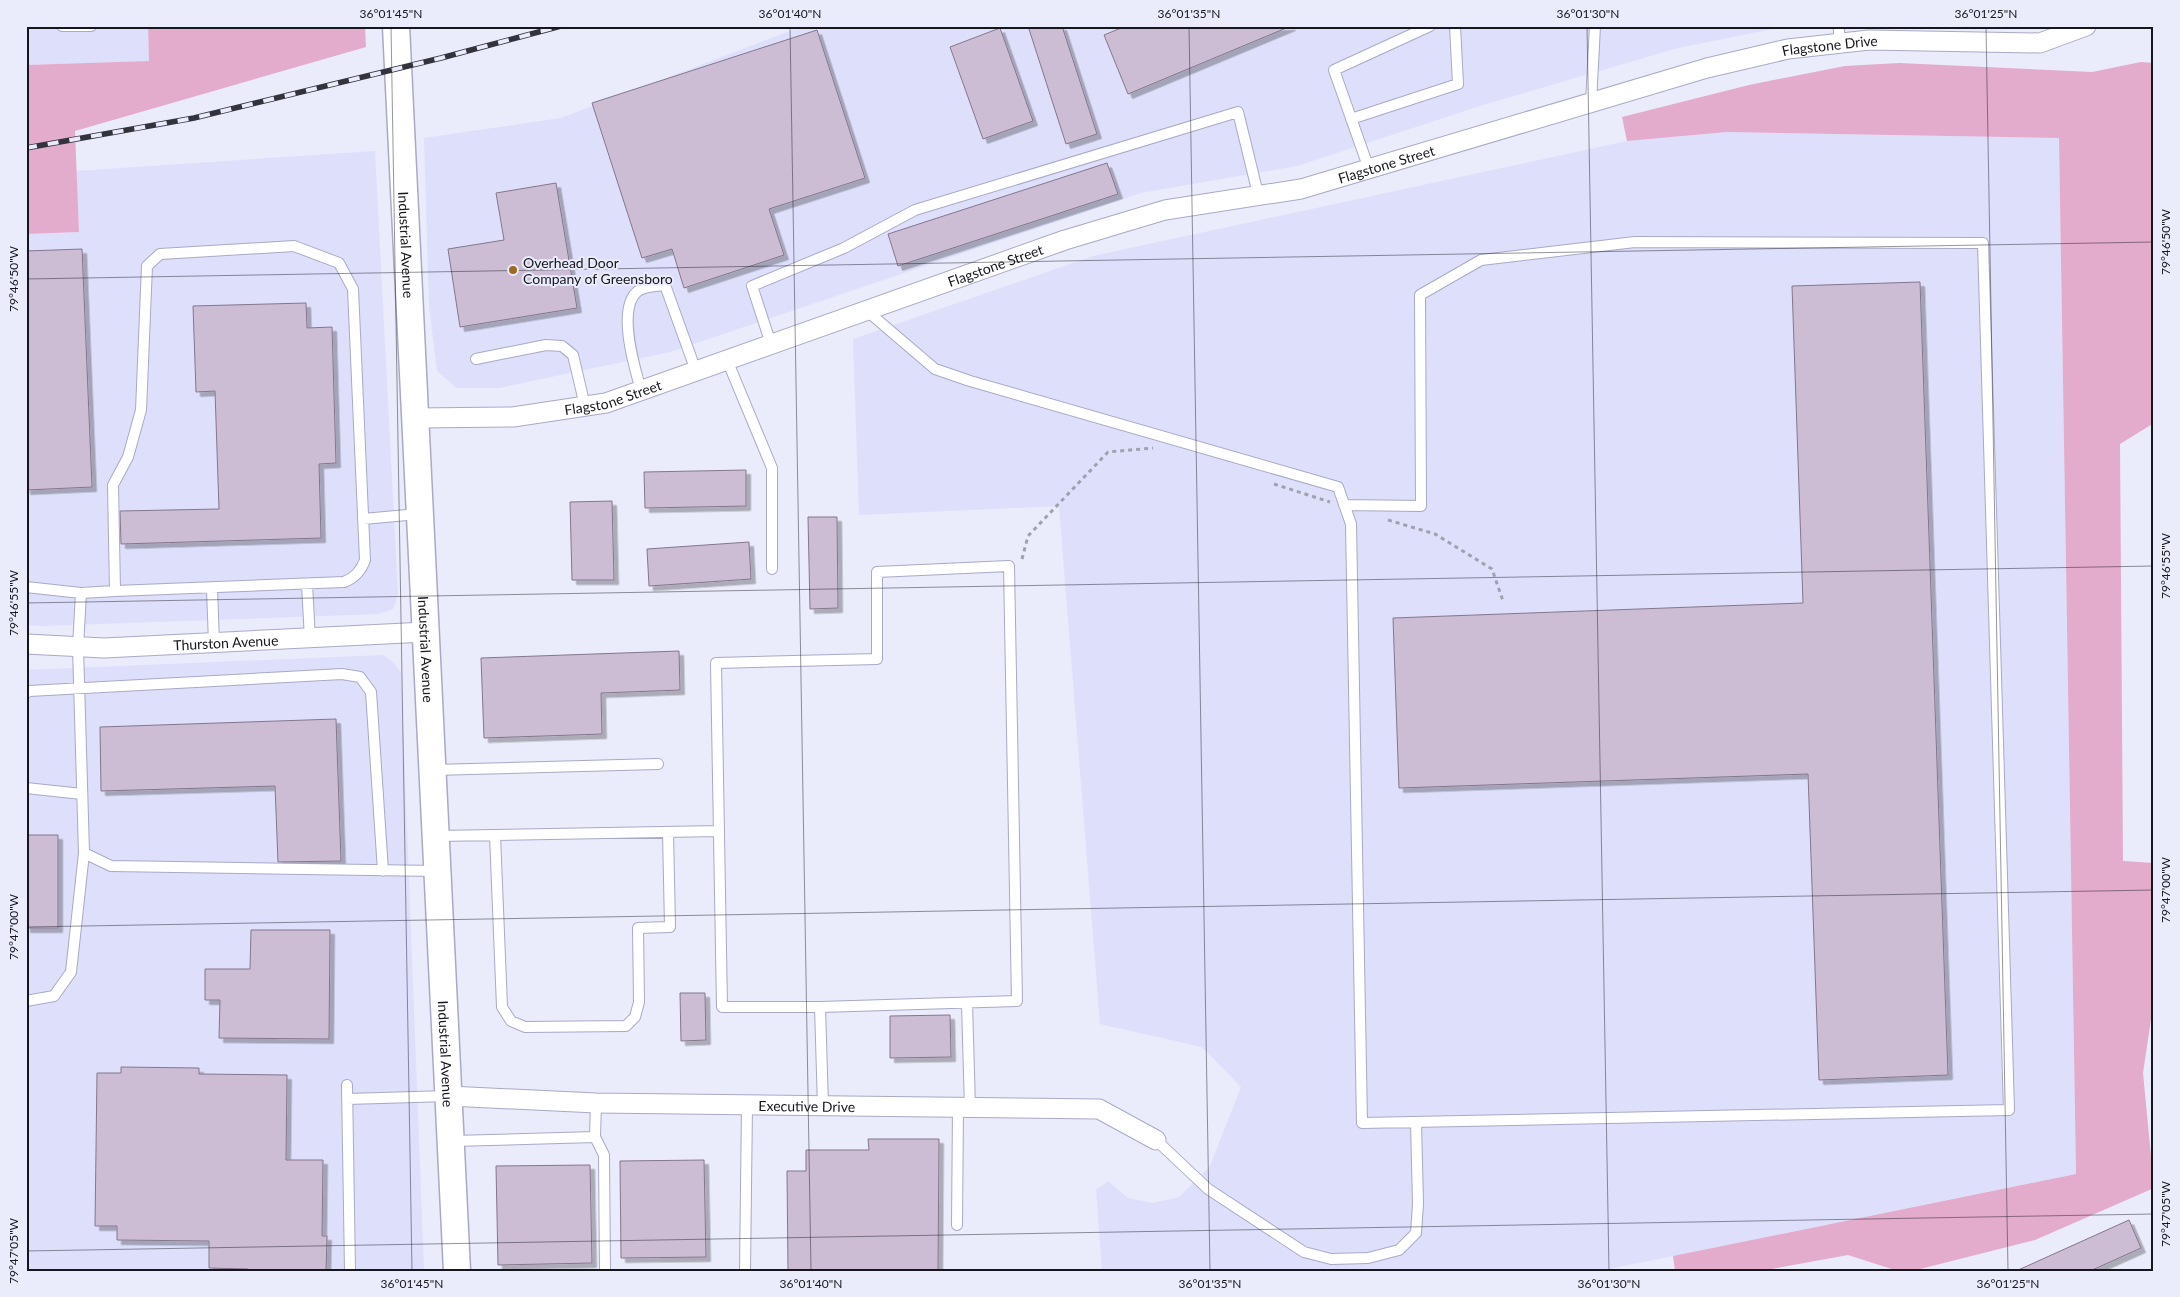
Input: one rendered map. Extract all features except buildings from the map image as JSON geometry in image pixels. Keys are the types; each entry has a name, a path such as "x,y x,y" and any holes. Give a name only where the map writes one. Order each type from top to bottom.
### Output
{"main road":[{"name":"Industrial Avenue","path":"396,26 457,1271"}],"street":[{"name":"Flagstone Drive","path":"1584,105 1707,68 1839,35 1869,40 2040,43 2086,26"},
{"name":"Flagstone Street","path":"416,418 513,417 606,403 1065,240 1165,210 1258,194 1301,189 1584,105"},
{"name":"Thurston Avenue","path":"26,644 104,648 426,632"},
{"name":"Executive Drive","path":"448,1096 596,1103 1099,1109 1156,1140"}],"lane":[{"path":"62,26 91,26"},
{"path":"1369,169 1334,70 1430,26"},
{"path":"1351,118 1458,84 1455,26"},
{"path":"1584,105 1595,26"},
{"path":"771,344 752,286 851,244 914,210 1238,112 1258,194"},
{"path":"866,310 935,369 970,381 1338,487 1344,505 1351,524 1362,1123 2009,1110 1983,243 1635,242 1481,260 1420,295 1421,506 1344,505"},
{"path":"26,588 81,593 212,589 344,582 353,578 362,568 365,560 353,289 339,263 294,246 160,254 147,266 141,410 128,457 113,485 115,591"},
{"path":"641,390 630,351 629,310 637,292 648,287 665,285 696,371"},
{"path":"476,359 546,345 562,346 574,355 585,406"},
{"path":"727,360 772,468 772,569"},
{"path":"363,519 419,514"},
{"path":"1010,566 1017,1001 820,1007 722,1007 719,831 716,663 877,659 877,572 1010,566"},
{"path":"307,584 310,639"},
{"path":"212,589 214,643"},
{"path":"26,1000 54,996 71,972 84,853 78,647 81,593"},
{"path":"26,693 29,691 342,674 360,677 371,692 382,871"},
{"path":"433,770 658,764"},
{"path":"26,788 82,794"},
{"path":"436,836 719,831"},
{"path":"495,835 502,1007 511,1020 525,1027 626,1026 635,1018 639,1002 638,928 670,927 668,832"},
{"path":"84,853 111,866 438,871"},
{"path":"957,1225 964,1108 967,1003"},
{"path":"820,1007 823,1106"},
{"path":"347,1085 350,1271"},
{"path":"348,1098 448,1096"},
{"path":"596,1103 595,1137 604,1155 604,1271"},
{"path":"745,1271 747,1105"},
{"path":"1156,1140 1208,1189 1304,1252 1331,1259 1368,1258 1399,1250 1416,1232 1418,1204 1416,1122"},
{"path":"452,1141 595,1137"}],"path":[{"path":"1022,559 1028,536 1108,452 1156,448"},
{"path":"1267,482 1332,502"},
{"path":"1379,517 1435,534 1492,569 1503,601"}],"shaded area":[{"path":"26,26 148,26 149,61 26,65"},
{"path":"148,26 365,26 366,47 75,131 79,232 26,234 26,65 149,61"},
{"path":"803,26 1788,26 1678,48 1483,105 1297,166 1141,193 670,352 499,388 457,388 437,371 429,306 424,138 561,118"},
{"path":"2141,62 2154,63 2154,423 2120,444 2123,861 2154,863 2154,999 2143,1073 2154,1188 2035,1240 1912,1271 1898,1271 1848,1255 1761,1271 1675,1271 1673,1256 2076,1174 2059,138 1727,132 1627,141 1622,117 1749,85 1845,66 1899,63 2092,72"},
{"path":"1727,132 2059,138 2076,1174 1599,1271 1102,1271 1096,1190 1108,1181 1128,1198 1153,1203 1179,1197 1210,1166 1241,1087 1202,1047 1100,1024 1059,506 859,515 853,339 1093,256 1627,141"},
{"path":"375,151 398,595 393,609 379,614 26,625 26,234 79,232 76,171"},
{"path":"383,655 392,661 401,672 424,1271 26,1271 26,670"}],"railway":[{"path":"26,148 194,118 441,58 561,26"}],"place":[{"name":"Overhead Door Company of Greensboro","path":"513,270"}]}
